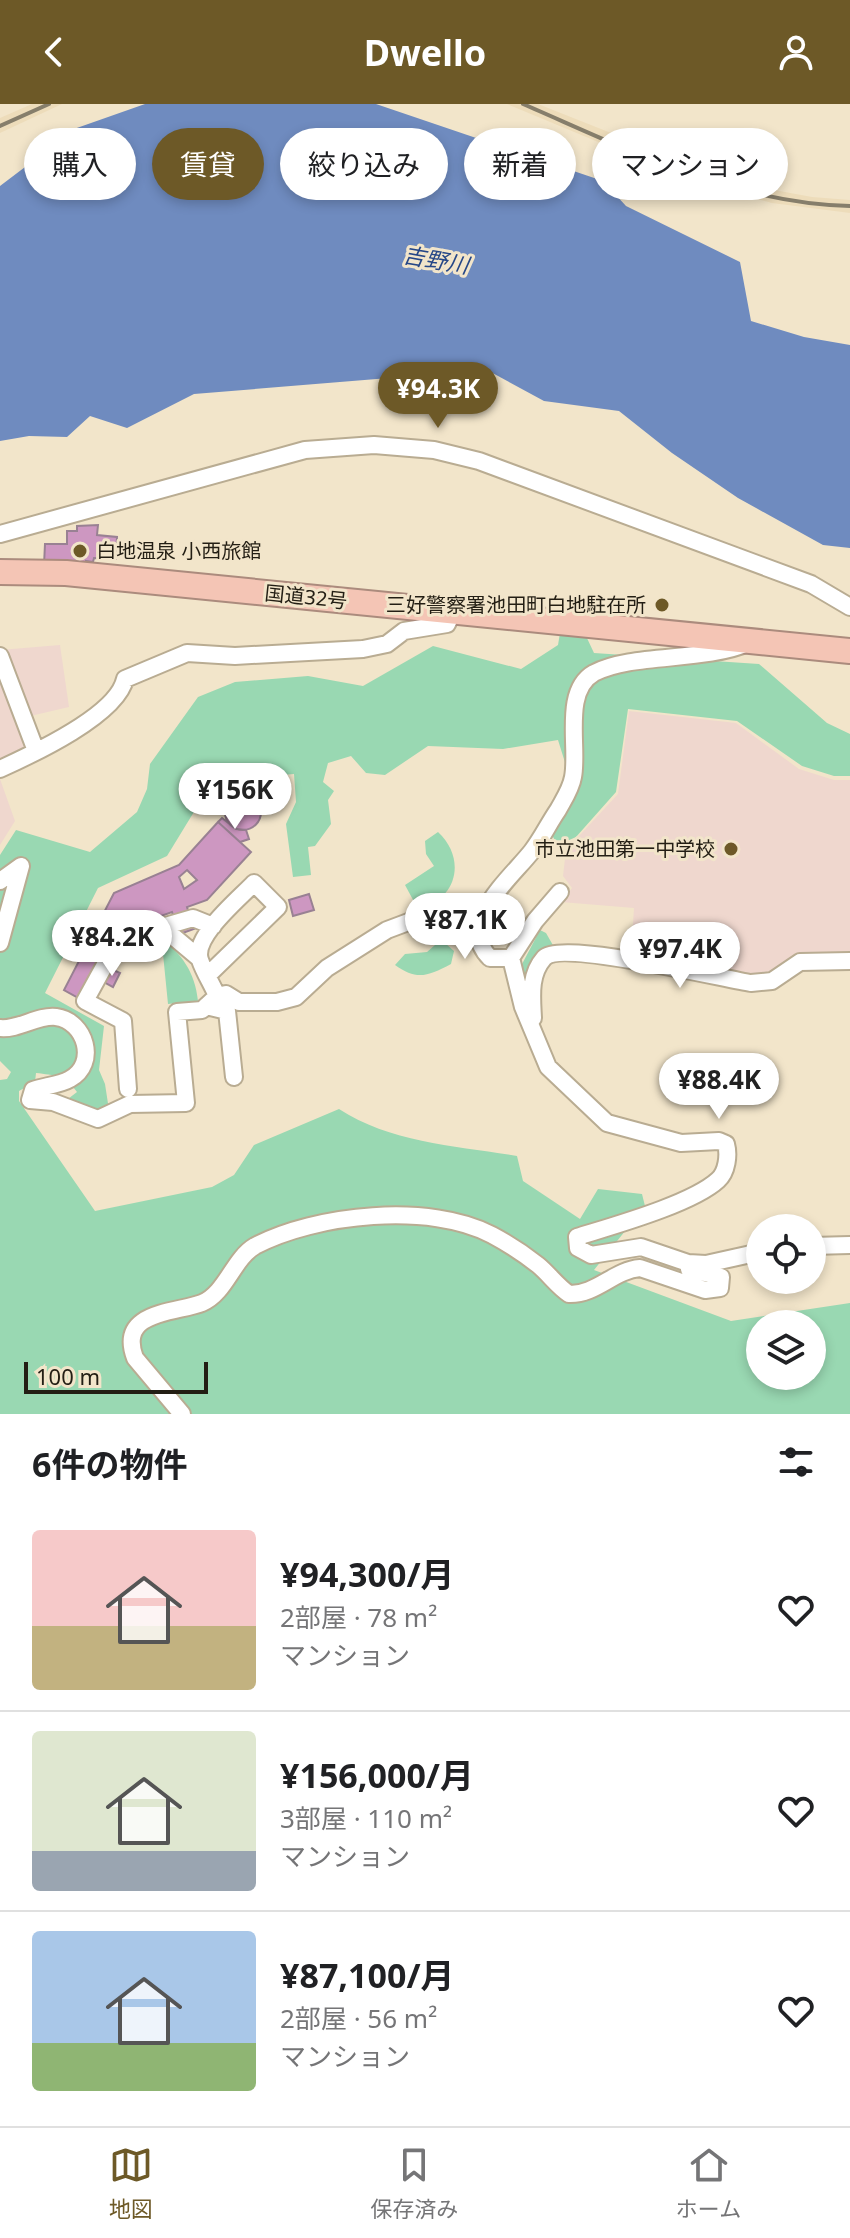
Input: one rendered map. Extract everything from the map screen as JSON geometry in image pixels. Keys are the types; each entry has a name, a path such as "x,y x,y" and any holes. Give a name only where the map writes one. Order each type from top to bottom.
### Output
{"highway":[{"name":"国道32号","path":"0,572 66,573 850,651"}],"street":[{"path":"0,534 305,450 374,445 409,447 479,461 811,584 850,607"},
{"path":"0,769 92,718 115,699 125,679 187,653 235,656 363,649 387,644 404,631 447,624 453,612"},
{"path":"511,958 490,958 483,951 480,932 483,910 533,849 567,794 573,776 575,708 582,686 593,674 624,665 727,652 751,642"},
{"path":"0,656 36,751"},
{"path":"0,881 21,866 0,943"},
{"path":"199,958 201,944 213,926 254,883 278,907 208,975"},
{"path":"560,892 535,921 511,958 523,1007 548,1067 607,1123 681,1143 719,1141 726,1144 728,1152 724,1173 714,1183 657,1211 577,1237 575,1243 591,1255 641,1247 688,1263 714,1264 746,1256"},
{"path":"0,1028 57,1017 76,1029 87,1049 80,1069 71,1079 33,1090 29,1097 98,1119 130,1104 186,1103 177,1012 202,1010 226,994 239,1002 277,1002 296,997 327,968 387,930 419,918 460,917 483,910"},
{"path":"128,1089 123,1021 85,1001 118,941 193,918 201,918 213,926"},
{"path":"162,927 199,958 208,975 212,1001 227,1011 234,1077"},
{"path":"533,1027 532,982 544,957 554,952 600,954 751,983 772,981 800,962 850,961"},
{"path":"182,1414 135,1358 131,1348 136,1330 151,1315 207,1301 244,1253 267,1240 323,1222 397,1216 444,1220 477,1227 538,1265 569,1294 587,1292 630,1269 640,1268 705,1290 720,1288 721,1277 689,1269 688,1263"},
{"path":"826,1246 850,1245"}],"shaded area":[{"path":"32,104 62,104 0,133 0,118"},
{"path":"507,104 538,104 598,128 592,128 592,139 576,133 576,128 565,128"},
{"path":"788,193 850,200 850,213 761,200 788,200"},
{"path":"60,645 69,707 22,718 33,749 0,765 0,650"},
{"path":"629,711 736,723 799,769 834,780 850,780 850,957 766,978 631,954 634,908 561,902 572,888 563,876 566,850 618,794"},
{"path":"0,779 15,821 0,845"}],"green space":[{"path":"560,633 586,636 594,653 759,664 827,723 850,734 850,776 834,776 802,766 737,721 628,709 616,792 576,837 558,845 548,829 568,772 558,740 503,749 428,746 385,775 366,773 351,756 328,763 323,782 334,791 328,800 331,824 315,846 308,847 311,875 293,877 286,824 296,802 294,774 222,780 200,802 167,856 98,888 45,993 104,1026 99,1070 105,1084 109,1110 96,1113 64,1102 77,1092 73,1087 59,1077 36,1073 35,1082 19,1091 19,1101 95,1211 212,1187 234,1175 254,1145 339,1109 380,1129 403,1136 517,1156 523,1181 580,1219 598,1189 642,1194 645,1206 594,1270 731,1321 746,1319 746,1390 826,1390 826,1310 804,1310 850,1303 850,1414 0,1414 0,1080 7,1079 11,1072 0,1061 0,855 16,830 90,852 137,812 147,789 150,764 198,697 235,682 308,676 363,686 433,646 521,669 558,645"},
{"path":"438,832 453,854 454,877 442,897 418,909 405,885 434,866 426,854 425,841"},
{"path":"438,926 445,943 454,951 451,964 423,975 410,973 395,965 405,954 427,952 435,945 428,928"},
{"path":"540,930 546,933 554,947 526,984 521,966"},
{"path":"159,936 186,964 198,1001 168,1004 163,954 131,955 130,946"}],"water":[{"name":"吉野川","path":"145,104 376,104 447,128 280,128 280,200 448,200 448,128 464,134 464,200 576,200 576,172 592,177 592,200 620,200 626,206 740,262 751,321 804,337 850,345 850,548 823,545 738,498 672,453 619,411 544,401 487,370 194,394 127,428 90,416 67,437 29,436 0,441 0,186 24,168 24,200 136,200 136,128 77,128"}],"building":[{"name":"白地温泉 小西旅館","path":"98,525 97,535 117,537 116,559 94,558 93,562 86,561 86,567 44,565 45,544 67,544 67,531 77,531 77,526"},
{"path":"243,794 256,799 261,812 256,825 243,830 230,825 225,812 230,799"},
{"path":"222,818 236,829 246,830 249,839 240,842 218,822"},
{"path":"218,822 251,852 207,900 187,907 194,929 180,934 172,912 133,926 131,920 116,925 90,976 82,1000 64,990 114,893 179,865","holes":["187,870 197,880 184,889 179,877"]},
{"path":"309,894 314,910 293,916 289,900"},
{"path":"111,969 120,973 113,987 104,982"}],"railway":[{"path":"0,126 49,104"},
{"path":"523,104 642,156 723,185 807,203 850,206"}],"place":[{"name":"白地温泉 小西旅館","path":"80,551"},
{"name":"三好警察署池田町白地駐在所","path":"662,605"},
{"name":"市立池田第一中学校","path":"731,849"}]}
